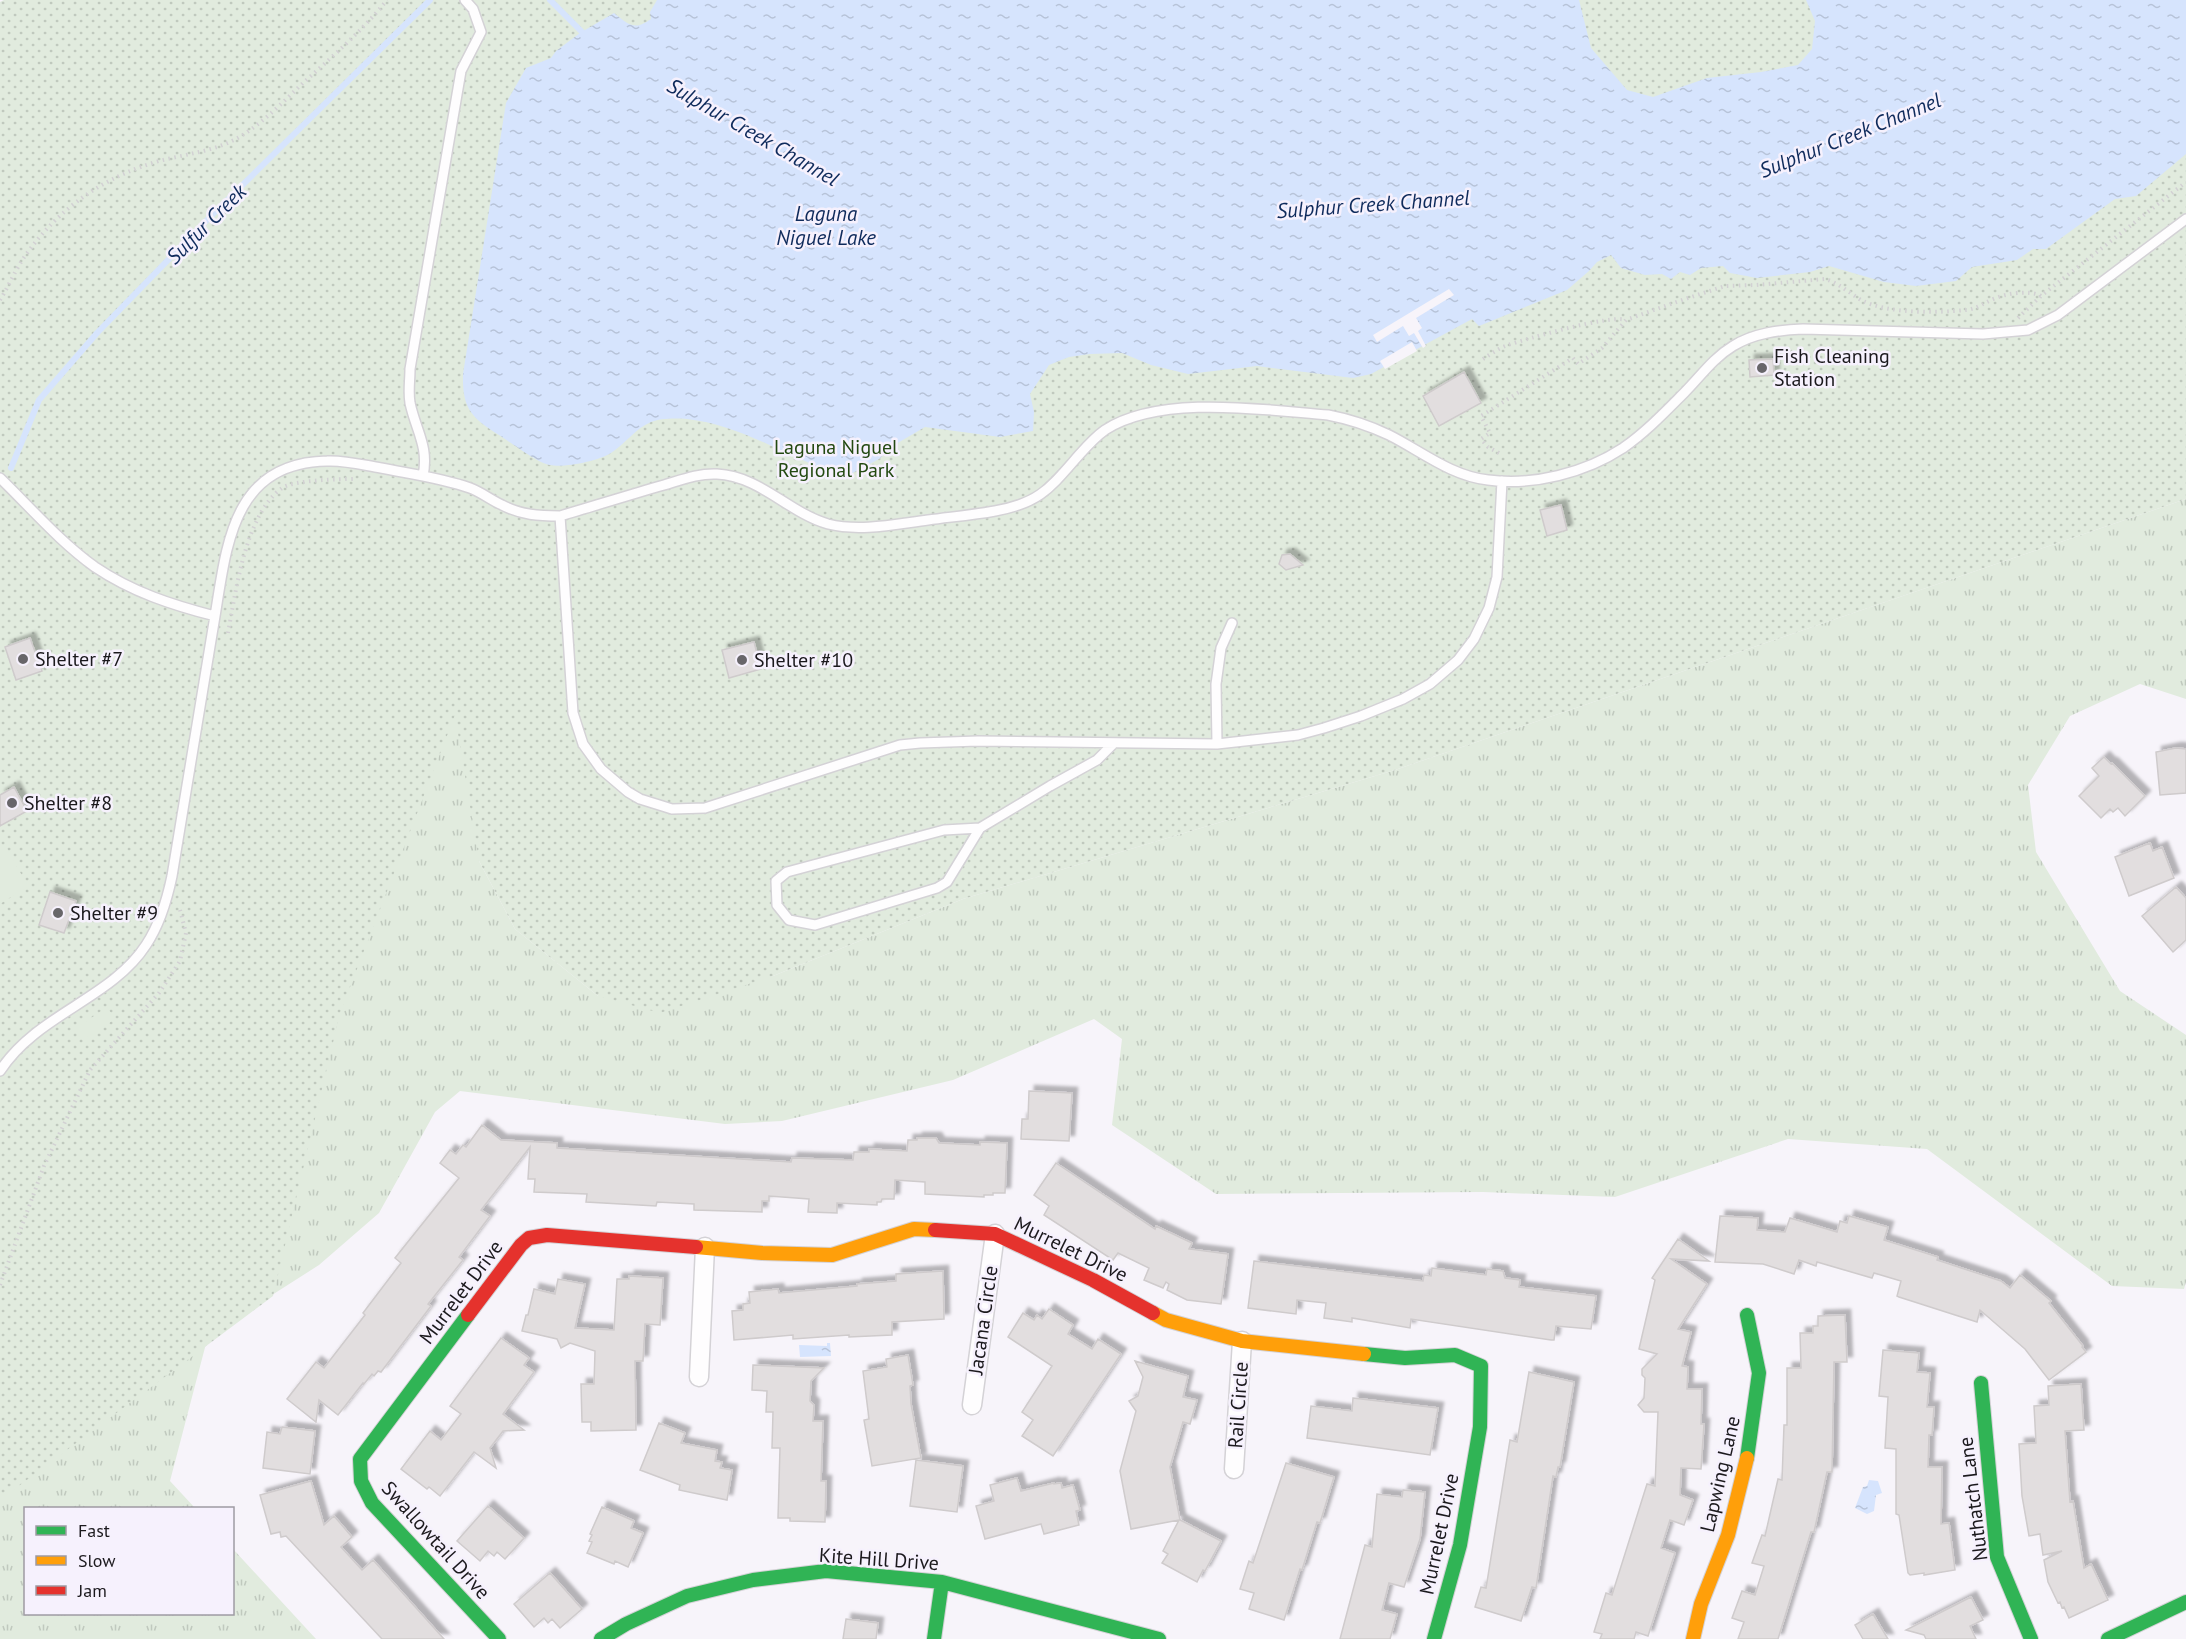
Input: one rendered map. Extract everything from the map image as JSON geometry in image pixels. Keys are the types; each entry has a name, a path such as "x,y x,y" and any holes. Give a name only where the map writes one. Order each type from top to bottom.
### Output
{"street":[{"name":"Murrelet Drive","path":"360,1459 520,1245 529,1238 547,1235 705,1246 762,1253 832,1255 914,1229 995,1234 1093,1280 1166,1320 1242,1341 1405,1358 1455,1355 1480,1366 1480,1427 1460,1545 1434,1639"},
{"name":"Jacana Circle","path":"972,1406 995,1234"},
{"path":"699,1377 705,1246"},
{"name":"Lapwing Lane","path":"1694,1639 1701,1604 1728,1535 1746,1464 1759,1373 1748,1315"},
{"name":"Rail Circle","path":"1234,1469 1242,1341"},
{"name":"Nuthatch Lane","path":"1981,1383 1997,1557 2031,1639"},
{"name":"Swallowtail Drive","path":"360,1459 361,1481 372,1503 499,1639"},
{"name":"Kite Hill Drive","path":"601,1639 629,1632 687,1596 753,1580 826,1571 942,1582 1159,1639"},
{"path":"934,1639 942,1582"},
{"path":"2108,1639 2186,1602"}],"lane":[{"path":"423,476 426,457 410,400 410,369 461,71 481,32 473,9 465,0"},
{"path":"0,1071 35,1031 106,984 122,970 145,947 154,932 167,899 172,876 226,551 237,520 252,493 272,474 301,465 327,461 359,464 423,476 472,489 505,507 536,516 560,516 685,479 715,474 729,475 753,483 816,519 838,525 864,527 996,511 1024,504 1045,494 1091,442 1105,430 1142,414 1194,408 1303,413 1344,418 1389,435 1461,474 1502,481 1549,477 1587,466 1609,456 1651,426 1712,362 1746,339 1803,329 2012,333 2038,326 2058,315 2186,219"},
{"path":"0,478 65,542 95,567 144,594 173,605 215,616"},
{"path":"560,516 572,703 578,730 590,756 601,769 628,792 650,803 672,809 705,808 900,745 960,741 1217,744 1298,735 1361,716 1403,699 1430,684 1458,660 1478,631 1494,592 1498,562 1502,481"},
{"path":"1217,744 1216,684 1221,648 1232,623"},
{"path":"980,828 944,830 787,872 776,881 777,905 789,920 815,925 937,888 947,882 980,828 1097,760 1114,743"}],"path":[{"path":"0,300 23,258 41,235 59,214 84,194 133,170 216,147 240,137 267,116 321,66 387,0"},
{"path":"2012,333 2018,318 2041,296 2186,182"},
{"path":"1483,358 1506,346 1536,337 1612,318 1626,320 1725,286 1816,279 1833,282 1859,299 1889,309 1938,312 1969,310 2004,296 2034,293 2041,296"},
{"path":"1499,453 1488,447 1482,439 1490,434 1481,416 1573,358 1578,364 1602,348 1626,320"},
{"path":"226,642 241,563 262,510 284,487 324,480 359,479"},
{"path":"0,1285 44,1166 90,1070 159,993 180,961 186,933 178,907 181,895"}],"green space":[{"name":"Laguna Niguel Regional Park","path":"4,0 2186,0 2186,499 1395,770 963,899 773,976 660,1013 598,996 515,929 479,861 455,715 340,1013 273,1296 0,1500 0,2"},
{"path":"2186,499 2186,699 2140,684 2070,716 2028,785 2036,852 2120,991 2186,1035 2186,1282 2184,1289 2112,1286 1927,1149 1788,1139 1615,1197 1483,1192 1216,1194 1112,1125 1122,1039 1094,1019 953,1080 782,1121 725,1124 460,1091 435,1112 379,1213 319,1265 208,1336 170,1481 194,1507 24,1507 24,1615 234,1615 234,1550 316,1639 0,1639 0,1307 491,569 479,861 515,929 598,996 773,976 963,899 1395,770"},
{"path":"7,849 28,886 0,904 0,854"},
{"path":"107,1007 115,1019 83,1040 75,1029"}],"water":[{"name":"Laguna Niguel Lake","path":"657,0 1579,0 1591,48 1627,90 1653,97 1707,78 1798,65 1812,49 1815,21 1806,0 2186,0 2186,154 2136,196 2115,199 2046,249 2033,249 2017,260 1972,267 1956,281 1916,286 1884,282 1829,266 1810,272 1757,278 1730,273 1723,266 1701,268 1690,275 1680,272 1671,279 1662,274 1645,275 1621,268 1611,255 1597,262 1567,290 1479,326 1472,319 1371,374 1353,378 1257,366 1188,374 1151,365 1122,353 1090,354 1069,357 1049,365 1030,394 1034,412 1033,431 1000,437 925,427 896,444 879,459 845,477 728,428 679,418 654,421 646,425 611,453 598,459 572,465 545,464 481,423 470,411 463,386 463,374 506,103 526,68 551,58 556,51 580,33 614,13 632,25 645,23 651,19 650,12"},
{"path":"827,1343 830,1343 831,1356 800,1357 799,1345 827,1346"},
{"path":"1869,1480 1878,1481 1882,1493 1876,1495 1874,1511 1867,1514 1855,1508 1863,1487 1867,1486"}],"pier":[{"path":"1449,289 1454,295 1416,318 1422,328 1418,331 1426,346 1423,348 1414,333 1409,336 1403,326 1377,342 1373,335"},
{"path":"1412,342 1417,351 1385,369 1380,361"}],"building":[{"name":"Fish Cleaning Station","path":"1773,359 1774,375 1750,377 1749,360"},
{"path":"1464,372 1481,403 1439,426 1423,396"},
{"path":"1561,505 1567,530 1547,536 1540,510"},
{"path":"1290,554 1303,565 1286,570 1279,564 1282,555"},
{"name":"Shelter #7","path":"30,638 42,671 16,680 5,647"},
{"name":"Shelter #10","path":"754,642 761,669 729,678 722,650"},
{"path":"2176,748 2186,749 2186,793 2160,795 2156,752"},
{"path":"2104,757 2145,796 2125,816 2118,808 2113,812 2110,809 2101,818 2079,796 2099,776 2092,768"},
{"name":"Shelter #8","path":"14,787 27,811 0,826 0,795"},
{"path":"2150,843 2153,851 2162,847 2174,878 2129,896 2115,857"},
{"path":"2176,887 2186,898 2186,940 2173,952 2142,916"},
{"name":"Shelter #9","path":"50,892 76,901 64,933 39,925"},
{"path":"1029,1091 1072,1093 1069,1141 1021,1139 1022,1119 1028,1119"},
{"path":"482,1125 501,1140 557,1143 557,1148 791,1162 792,1158 853,1160 854,1152 869,1152 869,1149 907,1151 908,1140 917,1140 917,1138 936,1138 939,1143 980,1145 980,1142 1007,1143 1005,1193 993,1193 993,1195 984,1195 984,1197 925,1194 925,1182 895,1180 894,1199 882,1199 881,1202 877,1202 877,1205 837,1203 837,1213 808,1212 809,1199 769,1196 769,1201 762,1201 762,1212 694,1210 694,1204 657,1202 656,1206 586,1202 587,1194 534,1192 535,1179 528,1179 530,1147 481,1210 490,1216 459,1257 463,1260 428,1304 431,1306 381,1372 378,1371 374,1376 372,1374 363,1383 338,1415 319,1400 316,1422 287,1399 316,1362 324,1368 365,1315 363,1313 401,1263 395,1258 459,1178 440,1163 450,1150 456,1154 463,1145 466,1147"},
{"path":"1056,1163 1155,1229 1156,1226 1192,1243 1189,1249 1228,1254 1221,1304 1187,1300 1167,1290 1169,1284 1166,1282 1163,1288 1144,1280 1149,1268 1118,1253 1113,1260 1044,1215 1049,1206 1034,1195"},
{"path":"1720,1216 1758,1218 1757,1230 1785,1232 1790,1218 1837,1232 1840,1221 1847,1223 1849,1216 1888,1227 1884,1240 1938,1257 1937,1260 2001,1281 2010,1288 2020,1275 2051,1301 2049,1303 2086,1352 2049,1380 2025,1349 1980,1310 1977,1322 1899,1297 1897,1296 1901,1281 1874,1273 1872,1278 1817,1262 1816,1266 1799,1260 1794,1274 1763,1264 1715,1262"},
{"path":"1678,1239 1709,1261 1671,1259 1707,1284 1678,1329 1691,1332 1682,1366 1688,1367 1687,1389 1702,1389 1701,1424 1704,1424 1701,1469 1681,1468 1680,1495 1693,1500 1684,1525 1670,1520 1661,1548 1675,1553 1648,1636 1636,1632 1634,1639 1600,1639 1602,1634 1594,1632 1606,1593 1612,1595 1647,1484 1655,1486 1658,1412 1644,1412 1638,1405 1644,1398 1645,1378 1642,1375 1642,1369 1657,1354 1639,1349 1655,1280 1652,1278"},
{"path":"1254,1261 1423,1281 1424,1275 1431,1276 1432,1268 1486,1275 1487,1269 1503,1271 1505,1278 1520,1280 1519,1287 1596,1296 1591,1329 1556,1326 1554,1340 1551,1340 1411,1319 1410,1328 1352,1318 1352,1322 1324,1318 1326,1303 1297,1300 1296,1314 1248,1308"},
{"path":"943,1271 944,1319 892,1322 892,1335 793,1339 793,1335 734,1340 732,1311 743,1310 743,1304 750,1303 749,1292 778,1289 779,1293 857,1286 857,1284 896,1281 896,1274"},
{"path":"629,1276 663,1278 660,1325 645,1324 643,1361 635,1361 636,1430 591,1431 591,1422 582,1422 581,1384 594,1384 595,1351 570,1343 561,1348 557,1339 522,1331 534,1289 555,1294 558,1279 585,1284 575,1328 614,1330 617,1279 629,1279"},
{"path":"1049,1309 1073,1325 1068,1334 1092,1349 1098,1339 1121,1354 1053,1456 1022,1436 1033,1420 1022,1412 1052,1366 1008,1337 1023,1313 1034,1320 1037,1315 1042,1319"},
{"path":"1845,1315 1847,1362 1834,1362 1832,1472 1827,1472 1814,1532 1811,1532 1778,1639 1738,1639 1744,1622 1732,1618 1742,1591 1755,1595 1764,1566 1752,1563 1762,1535 1765,1536 1778,1479 1782,1480 1784,1425 1787,1425 1787,1368 1801,1368 1800,1333 1813,1333 1813,1326 1818,1326 1818,1316"},
{"path":"501,1338 529,1358 524,1365 534,1372 503,1414 524,1430 503,1431 490,1448 496,1468 474,1452 440,1496 401,1469 430,1431 441,1440 461,1414 450,1406"},
{"path":"1883,1350 1919,1353 1917,1372 1930,1373 1927,1407 1934,1407 1932,1435 1929,1435 1928,1467 1942,1467 1941,1524 1949,1523 1955,1570 1924,1575 1924,1573 1910,1575 1908,1573 1899,1515 1896,1514 1896,1449 1885,1448 1888,1397 1879,1396"},
{"path":"908,1355 913,1385 910,1386 911,1404 921,1458 872,1466 864,1420 869,1419 863,1371 887,1367 886,1359"},
{"path":"1135,1361 1188,1376 1183,1397 1197,1400 1190,1424 1183,1422 1170,1467 1180,1520 1221,1541 1197,1582 1162,1563 1168,1554 1163,1551 1179,1520 1131,1529 1120,1471 1136,1411 1129,1401 1138,1396 1143,1377"},
{"path":"753,1365 824,1368 811,1381 810,1401 814,1405 813,1421 823,1421 821,1481 826,1481 825,1522 790,1521 790,1518 778,1518 780,1448 772,1448 773,1412 766,1412 767,1391 752,1390"},
{"path":"1529,1372 1574,1382 1560,1467 1558,1467 1556,1477 1553,1476 1536,1588 1532,1587 1521,1621 1475,1607 1481,1587 1486,1588 1510,1440 1517,1442"},
{"path":"2081,1384 2084,1430 2065,1431 2070,1502 2073,1501 2084,1568 2091,1564 2108,1600 2069,1618 2064,1607 2062,1608 2060,1602 2058,1603 2048,1582 2044,1560 2062,1551 2043,1555 2040,1534 2029,1536 2022,1496 2019,1444 2036,1443 2034,1406 2049,1405 2048,1386"},
{"path":"1353,1398 1438,1408 1430,1455 1307,1438 1311,1406 1352,1411"},
{"path":"659,1423 685,1433 681,1443 717,1450 715,1461 722,1462 720,1468 732,1470 727,1500 679,1490 680,1485 640,1470"},
{"path":"282,1427 315,1431 310,1474 263,1468 267,1432 280,1434"},
{"path":"916,1460 963,1466 957,1512 910,1506"},
{"path":"1286,1463 1334,1477 1320,1523 1317,1522 1284,1620 1249,1609 1254,1593 1240,1589 1249,1561 1253,1563"},
{"path":"1017,1478 1021,1491 1054,1483 1061,1483 1062,1488 1073,1485 1080,1510 1076,1511 1079,1525 1044,1534 1041,1524 985,1539 976,1506 994,1501 990,1485"},
{"path":"311,1481 324,1525 334,1516 352,1537 341,1547 362,1570 373,1560 444,1639 382,1639 286,1536 281,1537 280,1532 271,1534 260,1495"},
{"path":"1403,1490 1425,1492 1420,1539 1404,1587 1389,1583 1382,1610 1397,1614 1390,1639 1340,1639 1365,1545 1372,1547 1377,1494 1402,1497"},
{"path":"488,1506 524,1538 505,1559 497,1552 494,1556 488,1551 480,1561 457,1541"},
{"path":"602,1507 634,1521 631,1528 643,1533 628,1567 587,1553 592,1542 589,1541 592,1535 590,1534"},
{"path":"550,1573 582,1609 560,1628 552,1619 548,1623 544,1618 534,1627 514,1604"},
{"path":"1971,1597 1983,1620 1970,1626 1976,1639 1926,1639 1924,1635 1906,1630"},
{"path":"1873,1614 1888,1639 1863,1639 1855,1625"},
{"path":"846,1619 878,1623 876,1639 843,1639"}],"waterway":[{"name":"Sulfur Creek","path":"11,468 39,400 97,333 205,222 430,0"},
{"name":"Sulfur Creek","path":"550,0 585,35"}],"traffic: fast":[{"path":"468,1315 360,1459 361,1481 372,1503 499,1639"},
{"path":"1747,1315 1759,1373 1747,1458"},
{"path":"1364,1354 1405,1358 1455,1355 1481,1366 1480,1427 1460,1545 1434,1639"},
{"path":"1981,1383 1997,1557 2031,1639"},
{"path":"601,1639 626,1624 687,1596 753,1580 826,1571 942,1582 1159,1639"},
{"path":"934,1639 942,1582"},
{"path":"2108,1639 2186,1602"}],"traffic: slow":[{"path":"696,1247 762,1253 832,1255 914,1229 935,1230"},
{"path":"1153,1313 1166,1320 1242,1341 1364,1354"},
{"path":"1693,1639 1701,1604 1728,1535 1747,1458"}],"traffic: jam":[{"path":"935,1230 995,1234 1093,1280 1153,1313"},
{"path":"468,1315 521,1245 529,1238 547,1235 696,1247"}],"place":[{"name":"Fish Cleaning Station","path":"1762,368"},
{"name":"Shelter #7","path":"23,659"},
{"name":"Shelter #10","path":"742,660"},
{"name":"Shelter #8","path":"12,803"},
{"name":"Shelter #9","path":"58,913"}],"water label":[{"name":"Sulphur Creek Channel","path":"753,132"},
{"name":"Sulphur Creek Channel","path":"1850,135"},
{"name":"Sulphur Creek Channel","path":"1373,204"}]}
